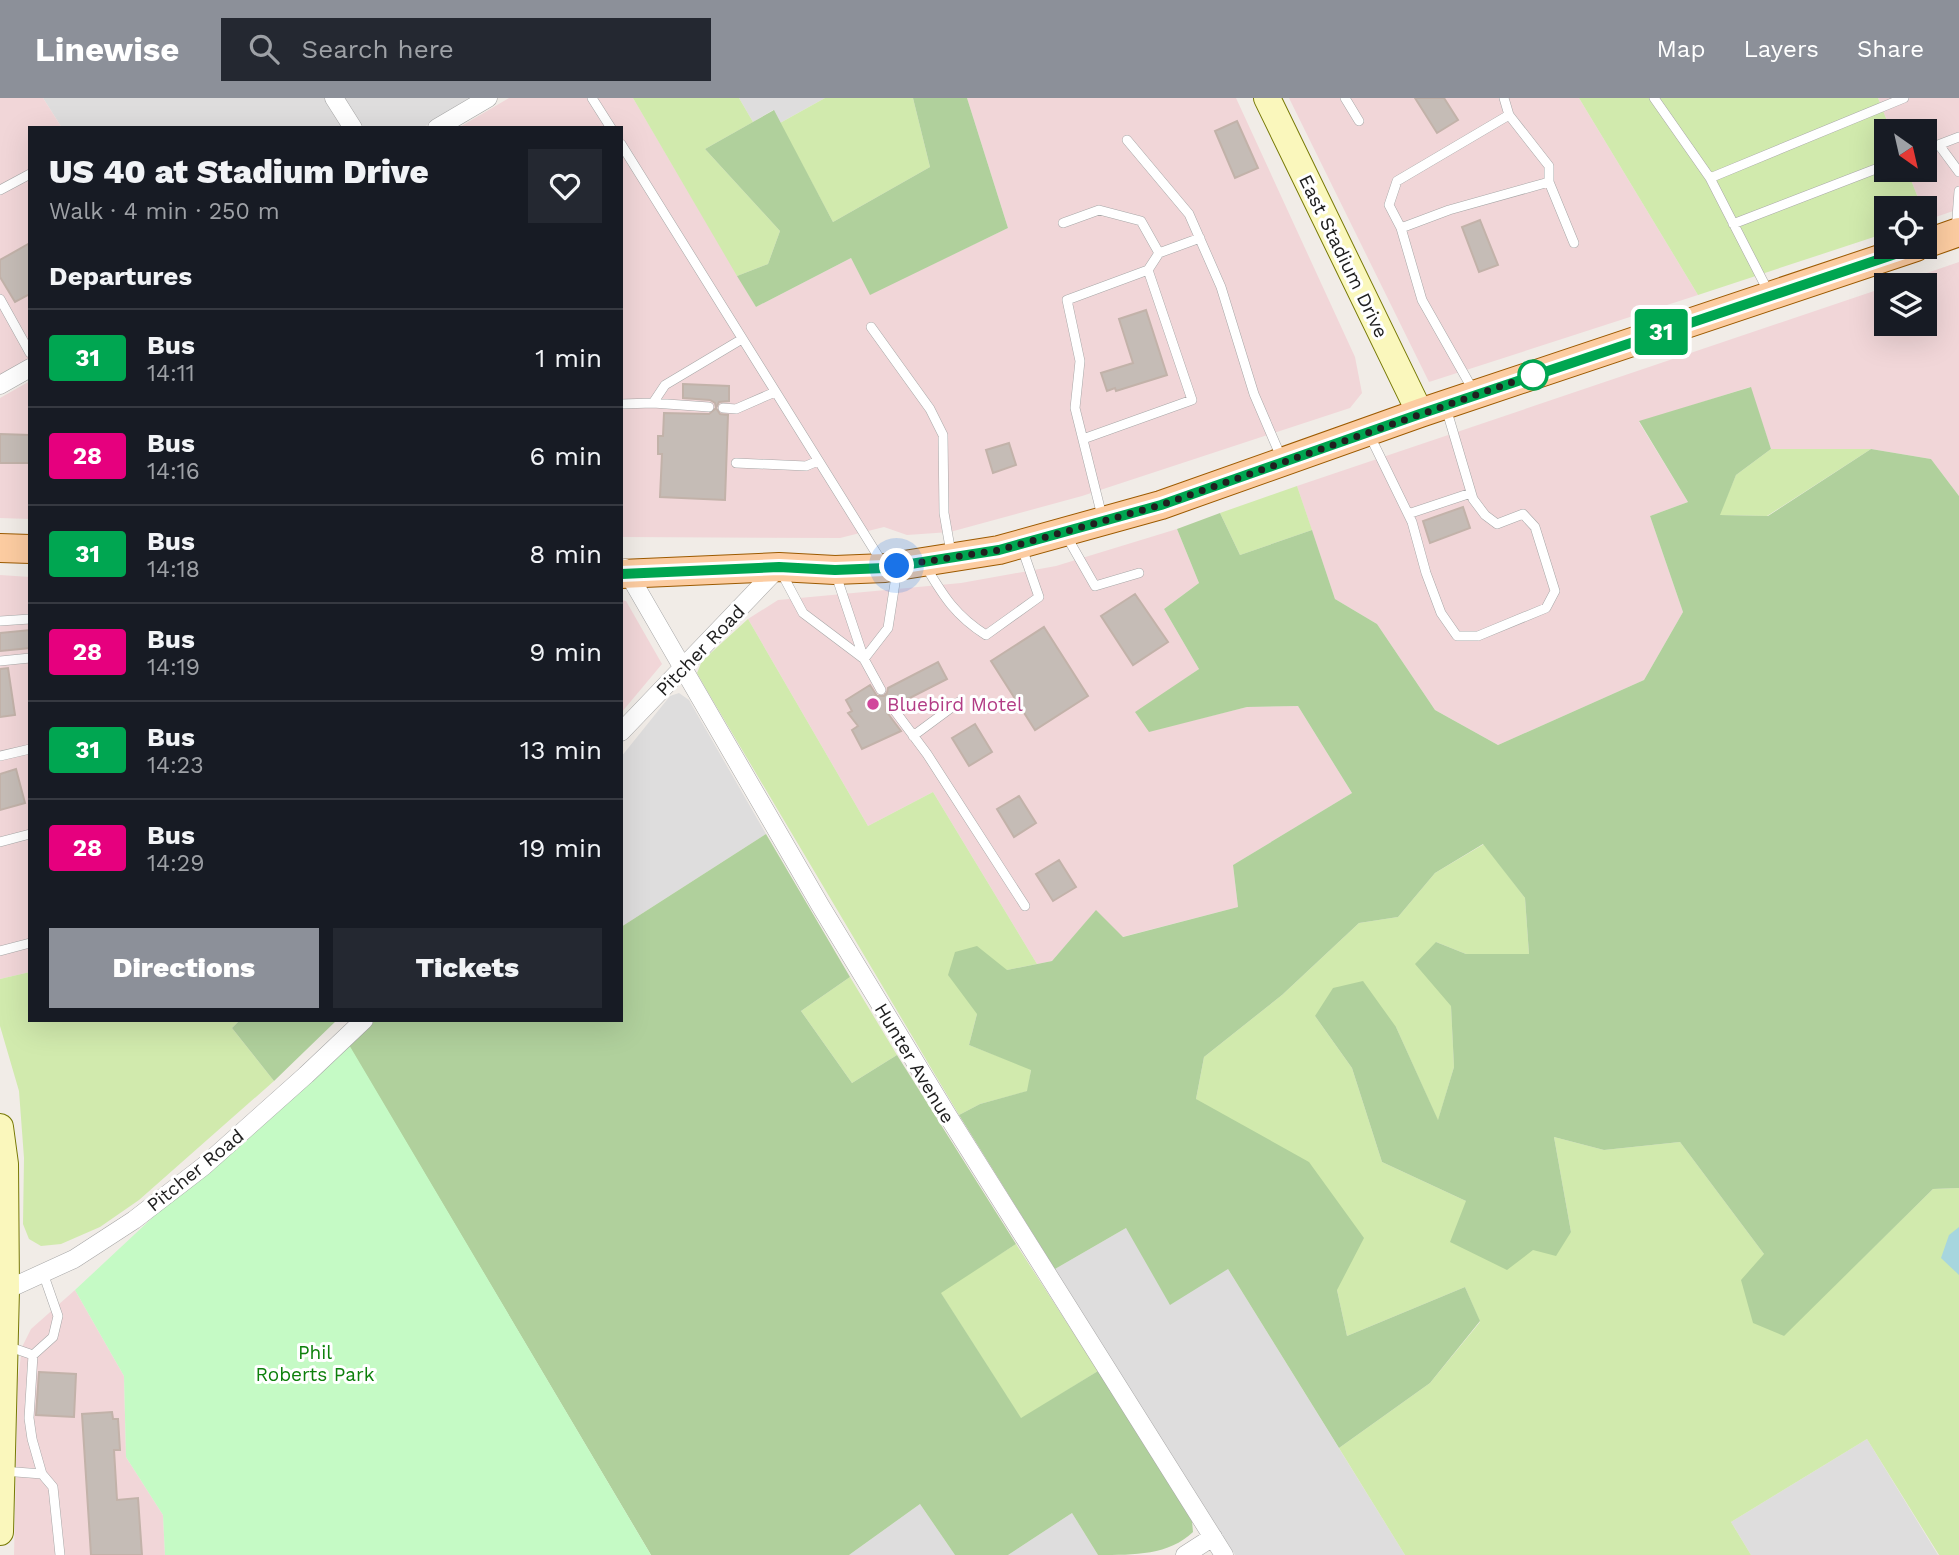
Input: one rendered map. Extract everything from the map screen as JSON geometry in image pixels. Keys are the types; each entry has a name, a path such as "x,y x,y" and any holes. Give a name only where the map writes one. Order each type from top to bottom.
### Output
{"main road":[{"name":"East Stadium Drive","path":"1267,98 1433,409"},
{"path":"1937,240 1957,233"},
{"path":"624,570 779,567 835,570 902,565 1021,544 1161,505 1433,409 1880,259"},
{"path":"0,548 28,549"},
{"path":"0,1127 5,1164 6,1290 0,1532"}],"street":[{"path":"334,98 352,126"},
{"path":"440,126 488,98"},
{"path":"0,385 28,369"},
{"name":"Pitcher Road","path":"623,730 779,567"},
{"name":"Hunter Avenue","path":"624,570 940,1104 1224,1555"},
{"name":"Pitcher Road","path":"6,1290 74,1259 134,1220 204,1166 362,1022"},
{"path":"1185,1555 1213,1537"}],"lane":[{"path":"593,98 610,126"},
{"path":"1345,98 1359,121"},
{"path":"1504,98 1509,115 1549,166 1549,181 1574,243"},
{"path":"1654,98 1710,178 1770,296"},
{"path":"1872,98 1872,111"},
{"path":"1710,178 1904,98"},
{"path":"1475,395 1422,300 1401,228 1389,205 1397,181 1509,115"},
{"path":"1959,137 1939,145 1959,172"},
{"path":"1127,140 1189,214 1221,287 1254,394 1283,462"},
{"path":"623,147 818,461 902,565 941,592 964,621 986,635 1039,597 1021,544"},
{"path":"1733,224 1874,170"},
{"path":"0,190 28,175"},
{"path":"1401,228 1449,209 1549,181"},
{"path":"1957,233 1959,191"},
{"path":"1063,223 1099,209 1141,221 1159,253"},
{"path":"1104,521 1075,408 1080,362 1066,300 1148,270 1159,253 1200,238"},
{"path":"1083,439 1192,400 1148,270"},
{"path":"0,299 28,349"},
{"path":"871,327 930,409 943,435 944,513 952,558"},
{"path":"653,403 665,385 743,339"},
{"path":"723,408 736,409 775,391"},
{"path":"623,404 709,407"},
{"path":"1368,432 1408,514 1441,613 1458,636 1478,636 1546,608 1555,591 1535,527 1523,514 1497,523 1485,515 1473,499 1433,409"},
{"path":"736,463 806,466 818,461"},
{"path":"1408,514 1471,493"},
{"path":"1064,532 1095,586 1139,573"},
{"path":"864,659 888,628 902,565"},
{"path":"779,567 803,613 864,659"},
{"path":"835,570 864,659 881,690"},
{"path":"0,621 28,619"},
{"path":"0,661 28,658"},
{"path":"913,736 959,702"},
{"path":"892,707 927,754 1025,906"},
{"path":"0,756 28,749"},
{"path":"0,842 28,835"},
{"path":"0,951 28,944"},
{"path":"43,1273 58,1316 53,1337 33,1355 29,1418 42,1474 53,1487 60,1555"},
{"path":"4,1345 33,1355"},
{"path":"1,1482 42,1474"}],"shaded area":[{"path":"0,98 43,98 61,126 28,126 28,359 0,376"},
{"path":"43,98 473,98 425,126 61,126"},
{"path":"509,98 633,98 756,307 851,258 870,294 1008,228 967,98 1236,98 1355,357 1362,393 1350,408 1082,496 950,532 907,535 884,527 840,538 623,537 623,126 461,126"},
{"path":"739,98 825,98 780,123 773,110 753,122"},
{"path":"1289,98 1579,98 1698,295 1429,382"},
{"path":"1878,98 1959,98 1959,209 1937,217 1937,196 1917,196 1912,182 1937,182 1937,119 1886,119"},
{"path":"1959,262 1959,496 1931,459 1871,449 1771,449 1750,387 1639,422 1688,502 1650,516 1683,612 1644,680 1498,745 1435,710 1377,624 1335,599 1297,486 1874,291 1874,336 1937,336 1937,273 1927,273"},
{"path":"28,382 28,519 0,518 0,398"},
{"path":"1177,529 1199,583 1164,609 1199,669 1136,713 1150,731 1247,707 1298,706 1352,793 1233,865 1238,907 1122,937 1096,911 1052,961 1037,964 933,792 868,826 748,619 778,600 961,583 1056,566"},
{"path":"0,575 28,577 28,972 0,979"},
{"path":"623,600 626,601 662,664 623,711"},
{"path":"679,693 689,700 766,834 623,926 623,755 670,696"},
{"path":"1126,1228 1228,1269 1405,1555 1235,1555 1055,1269"},
{"path":"75,1290 124,1376 126,1457 163,1515 165,1555 14,1555 18,1379 22,1347 31,1329"},
{"path":"1867,1439 1938,1555 1751,1555 1731,1522"},
{"path":"920,1504 955,1555 849,1555"},
{"path":"1072,1513 1098,1555 1008,1555"}],"green space":[{"path":"633,98 739,98 753,122 705,149 780,231 768,264 737,276"},
{"path":"825,98 913,98 930,167 833,222 780,123"},
{"path":"913,98 967,98 1008,228 870,295 851,258 756,307 737,276 768,264 780,231 705,149 774,110 833,222 930,167"},
{"path":"1579,98 1878,98 1886,119 1874,119 1874,182 1912,182 1917,196 1874,196 1874,237 1698,295"},
{"path":"1751,387 1771,449 1736,475 1720,515 1768,516 1871,449 1931,459 1959,496 1959,1188 1933,1189 1784,1336 1753,1323 1741,1280 1764,1254 1680,1142 1604,1150 1554,1137 1571,1232 1556,1256 1533,1250 1507,1270 1450,1242 1466,1201 1382,1162 1352,1068 1315,1016 1333,988 1363,981 1396,1027 1438,1120 1454,1067 1451,1006 1415,964 1436,942 1466,954 1529,954 1525,898 1483,844 1435,873 1398,917 1359,923 1282,995 1204,1057 1196,1099 1309,1162 1364,1238 1337,1290 1347,1336 1465,1287 1480,1321 1430,1383 1339,1448 1228,1269 1170,1305 1126,1228 1055,1269 959,1115 980,1104 1027,1091 1031,1070 969,1045 977,1014 948,975 955,952 977,946 1007,970 1052,961 1096,910 1123,937 1238,907 1233,865 1352,793 1298,706 1247,707 1149,732 1135,712 1199,669 1164,609 1199,583 1177,529 1220,513 1240,555 1312,530 1335,599 1377,624 1435,710 1498,745 1644,680 1683,612 1650,516 1688,502 1639,421"},
{"path":"1771,449 1871,449 1767,516 1719,515 1736,475"},
{"path":"1297,486 1312,530 1240,555 1220,513"},
{"path":"748,619 868,826 933,792 1037,964 1007,970 977,1014 969,1045 1031,1069 1028,1091 980,1104 959,1115 706,689 697,673 702,661"},
{"path":"766,834 850,977 801,1011 852,1083 897,1055 1016,1244 941,1293 1021,1418 1098,1371 1192,1521 1193,1532 1184,1540 1150,1552 1098,1555 1072,1513 1008,1555 955,1555 920,1504 849,1555 651,1555 349,1046 373,1022 623,1022 623,926"},
{"path":"1484,844 1525,898 1529,954 1466,954 1436,942 1451,1005 1454,1067 1438,1121 1396,1027 1315,1016 1352,1068 1382,1162 1466,1201 1533,1250 1571,1232 1554,1137 1604,1150 1680,1142 1764,1254 1783,1336 1933,1189 1959,1188 1959,1555 1939,1555 1867,1439 1731,1522 1751,1555 1405,1555 1339,1448 1430,1383 1480,1322 1465,1287 1347,1336 1337,1290 1196,1099 1204,1057 1282,995 1359,923 1398,917 1435,873"},
{"path":"28,972 28,1022 238,1022 232,1028 274,1081 139,1200 100,1227 61,1244 41,1246 29,1239 23,1224 24,1158 19,1091 0,1026 0,979"},
{"path":"850,977 897,1055 852,1083 801,1011"},
{"path":"238,1022 335,1022 274,1081 232,1028"},
{"name":"Phil Roberts Park","path":"345,1038 651,1555 165,1555 163,1515 126,1457 124,1376 75,1290"},
{"path":"1016,1244 1098,1371 1021,1419 940,1292"}],"water":[{"path":"1959,1227 1959,1275 1941,1258 1949,1235"}],"building":[{"path":"1415,98 1444,98 1458,120 1437,133"},
{"path":"1237,121 1258,168 1235,178 1215,131"},
{"path":"1480,220 1498,265 1479,272 1462,227"},
{"path":"28,244 28,295 15,302 0,277 0,260"},
{"path":"1146,310 1167,375 1116,391 1115,388 1107,391 1101,373 1133,363 1119,319"},
{"path":"683,384 729,386 729,401 719,402 716,408 715,403 710,400 683,398"},
{"path":"716,408 720,414 728,415 725,500 660,497 662,454 658,454 658,436 663,436 664,413 709,414"},
{"path":"0,434 28,435 28,463 0,463"},
{"path":"1009,443 1016,465 993,473 986,450"},
{"path":"1463,507 1470,528 1430,543 1423,521"},
{"path":"1135,594 1168,642 1133,665 1101,616"},
{"path":"1044,627 1088,696 1035,730 991,661"},
{"path":"28,630 28,648 0,651 0,633"},
{"name":"Bluebird Motel","path":"938,662 947,679 898,704 894,700 887,702 886,711 901,731 862,749 852,730 858,726 848,713 852,711 846,700 870,685 877,696 884,696 888,688"},
{"path":"8,668 15,715 0,717 0,669"},
{"path":"975,724 992,752 969,766 952,738"},
{"path":"16,769 25,803 0,810 0,774"},
{"path":"1019,796 1036,823 1014,837 997,809"},
{"path":"1059,860 1076,887 1053,901 1036,874"},
{"path":"39,1372 76,1374 74,1417 36,1415"},
{"path":"112,1412 113,1419 118,1419 120,1450 114,1450 117,1500 138,1498 142,1555 91,1555 82,1414"}],"bus line":[{"name":"31","path":"623,574 779,567 835,570 885,568 999,550 1161,505 1420,414 1880,259"}],"place":[{"name":"Bluebird Motel","path":"873,704"}],"route":[{"path":"897,566 999,550 1161,505 1533,375"}]}
